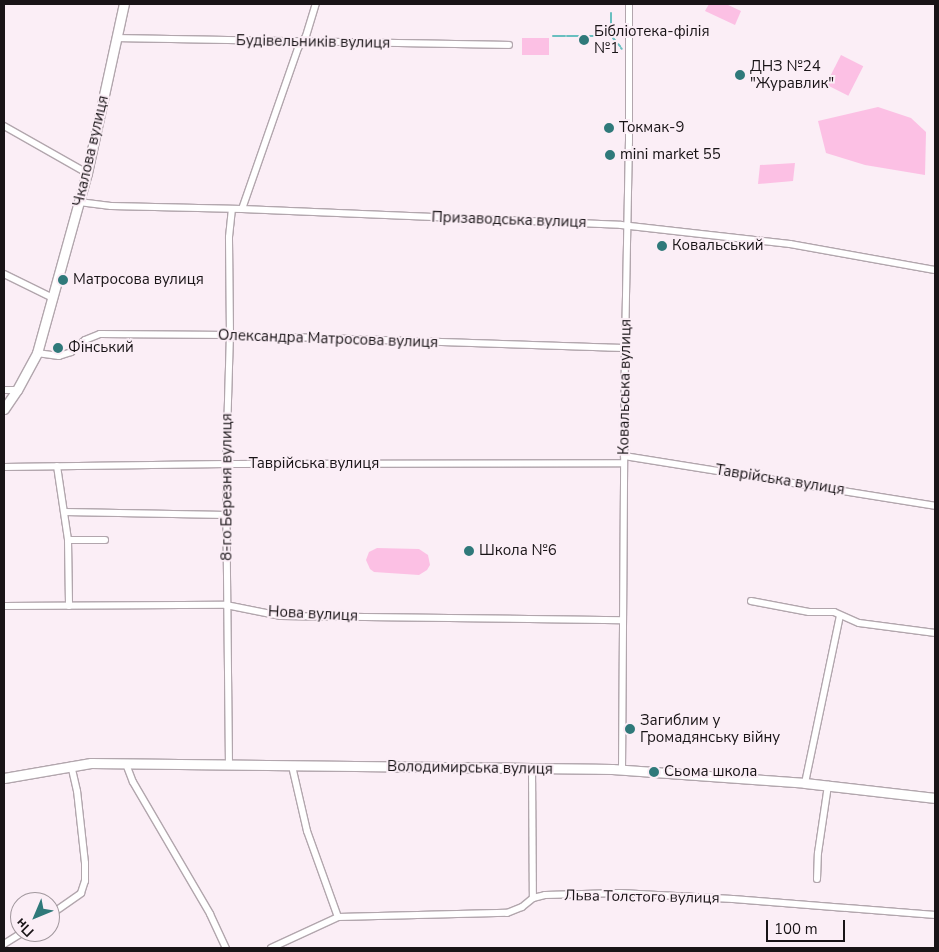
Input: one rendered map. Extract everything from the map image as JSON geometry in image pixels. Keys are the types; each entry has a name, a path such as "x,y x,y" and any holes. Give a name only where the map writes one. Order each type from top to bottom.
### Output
{"main road":[{"name":"Чкалова вулиця","path":"4,409 38,353 79,202 124,4"},
{"name":"Володимирська вулиця","path":"4,778 91,763 532,768 622,770 805,783 935,798"}],"street":[{"path":"242,209 298,48 303,42 316,4"},
{"name":"Ковальська вулиця","path":"622,770 625,348 629,141 628,4"},
{"name":"Будівельників вулиця","path":"117,38 509,45"},
{"path":"4,126 86,173"},
{"name":"Призаводська вулиця","path":"79,202 111,206 242,209 627,225 790,244 935,270"},
{"name":"8-го Березня вулиця","path":"229,766 226,464 230,335 229,237 232,209"},
{"path":"4,274 53,298"},
{"name":"Олександра Матросова вулиця","path":"38,353 59,356 71,352 85,340 100,334 230,335 625,348"},
{"path":"4,390 17,390"},
{"name":"Таврійська вулиця","path":"4,467 624,460 935,506"},
{"path":"57,466 68,540 70,606"},
{"path":"65,512 227,515"},
{"path":"68,540 105,540"},
{"path":"751,601 809,612 834,612 859,623 935,633"},
{"name":"Нова вулиця","path":"4,606 226,605 281,616 623,620"},
{"path":"805,783 840,616"},
{"path":"126,764 133,782 210,914 226,948"},
{"path":"60,908 81,892 85,881 85,863 77,791 71,766"},
{"path":"292,766 307,831 338,917"},
{"path":"532,768 533,898"},
{"path":"817,879 818,853 828,785"},
{"name":"Льва Толстого вулиця","path":"271,948 338,917 507,913 522,907 533,898 545,895 620,893 733,899 935,915"}],"shaded area":[{"path":"709,4 726,4 741,11 735,25 705,11"},
{"path":"522,38 549,38 549,55 522,55"},
{"path":"841,55 863,66 848,96 826,84"},
{"path":"878,107 911,118 926,132 925,175 865,165 826,153 818,121"},
{"path":"795,163 793,181 758,184 760,165"},
{"path":"377,548 419,549 428,555 430,565 427,570 419,575 374,572 370,569 366,560 369,552"}],"waterway":[{"path":"611,13 611,36"},
{"path":"553,36 565,36"},
{"path":"567,36 597,36"},
{"path":"600,36 610,36"},
{"path":"613,38 620,46"}],"place":[{"name":"Бібліотека-філія №1","path":"584,40"},
{"name":"ДНЗ №24 \"Журавлик\"","path":"740,75"},
{"name":"Токмак-9","path":"609,128"},
{"name":"mini market 55","path":"610,155"},
{"name":"Ковальський","path":"662,246"},
{"name":"Матросова вулиця","path":"63,280"},
{"name":"Фінський","path":"58,348"},
{"name":"Школа №6","path":"469,551"},
{"name":"Загиблим у Громадянську війну","path":"630,729"},
{"name":"Сьома школа","path":"654,772"}]}
